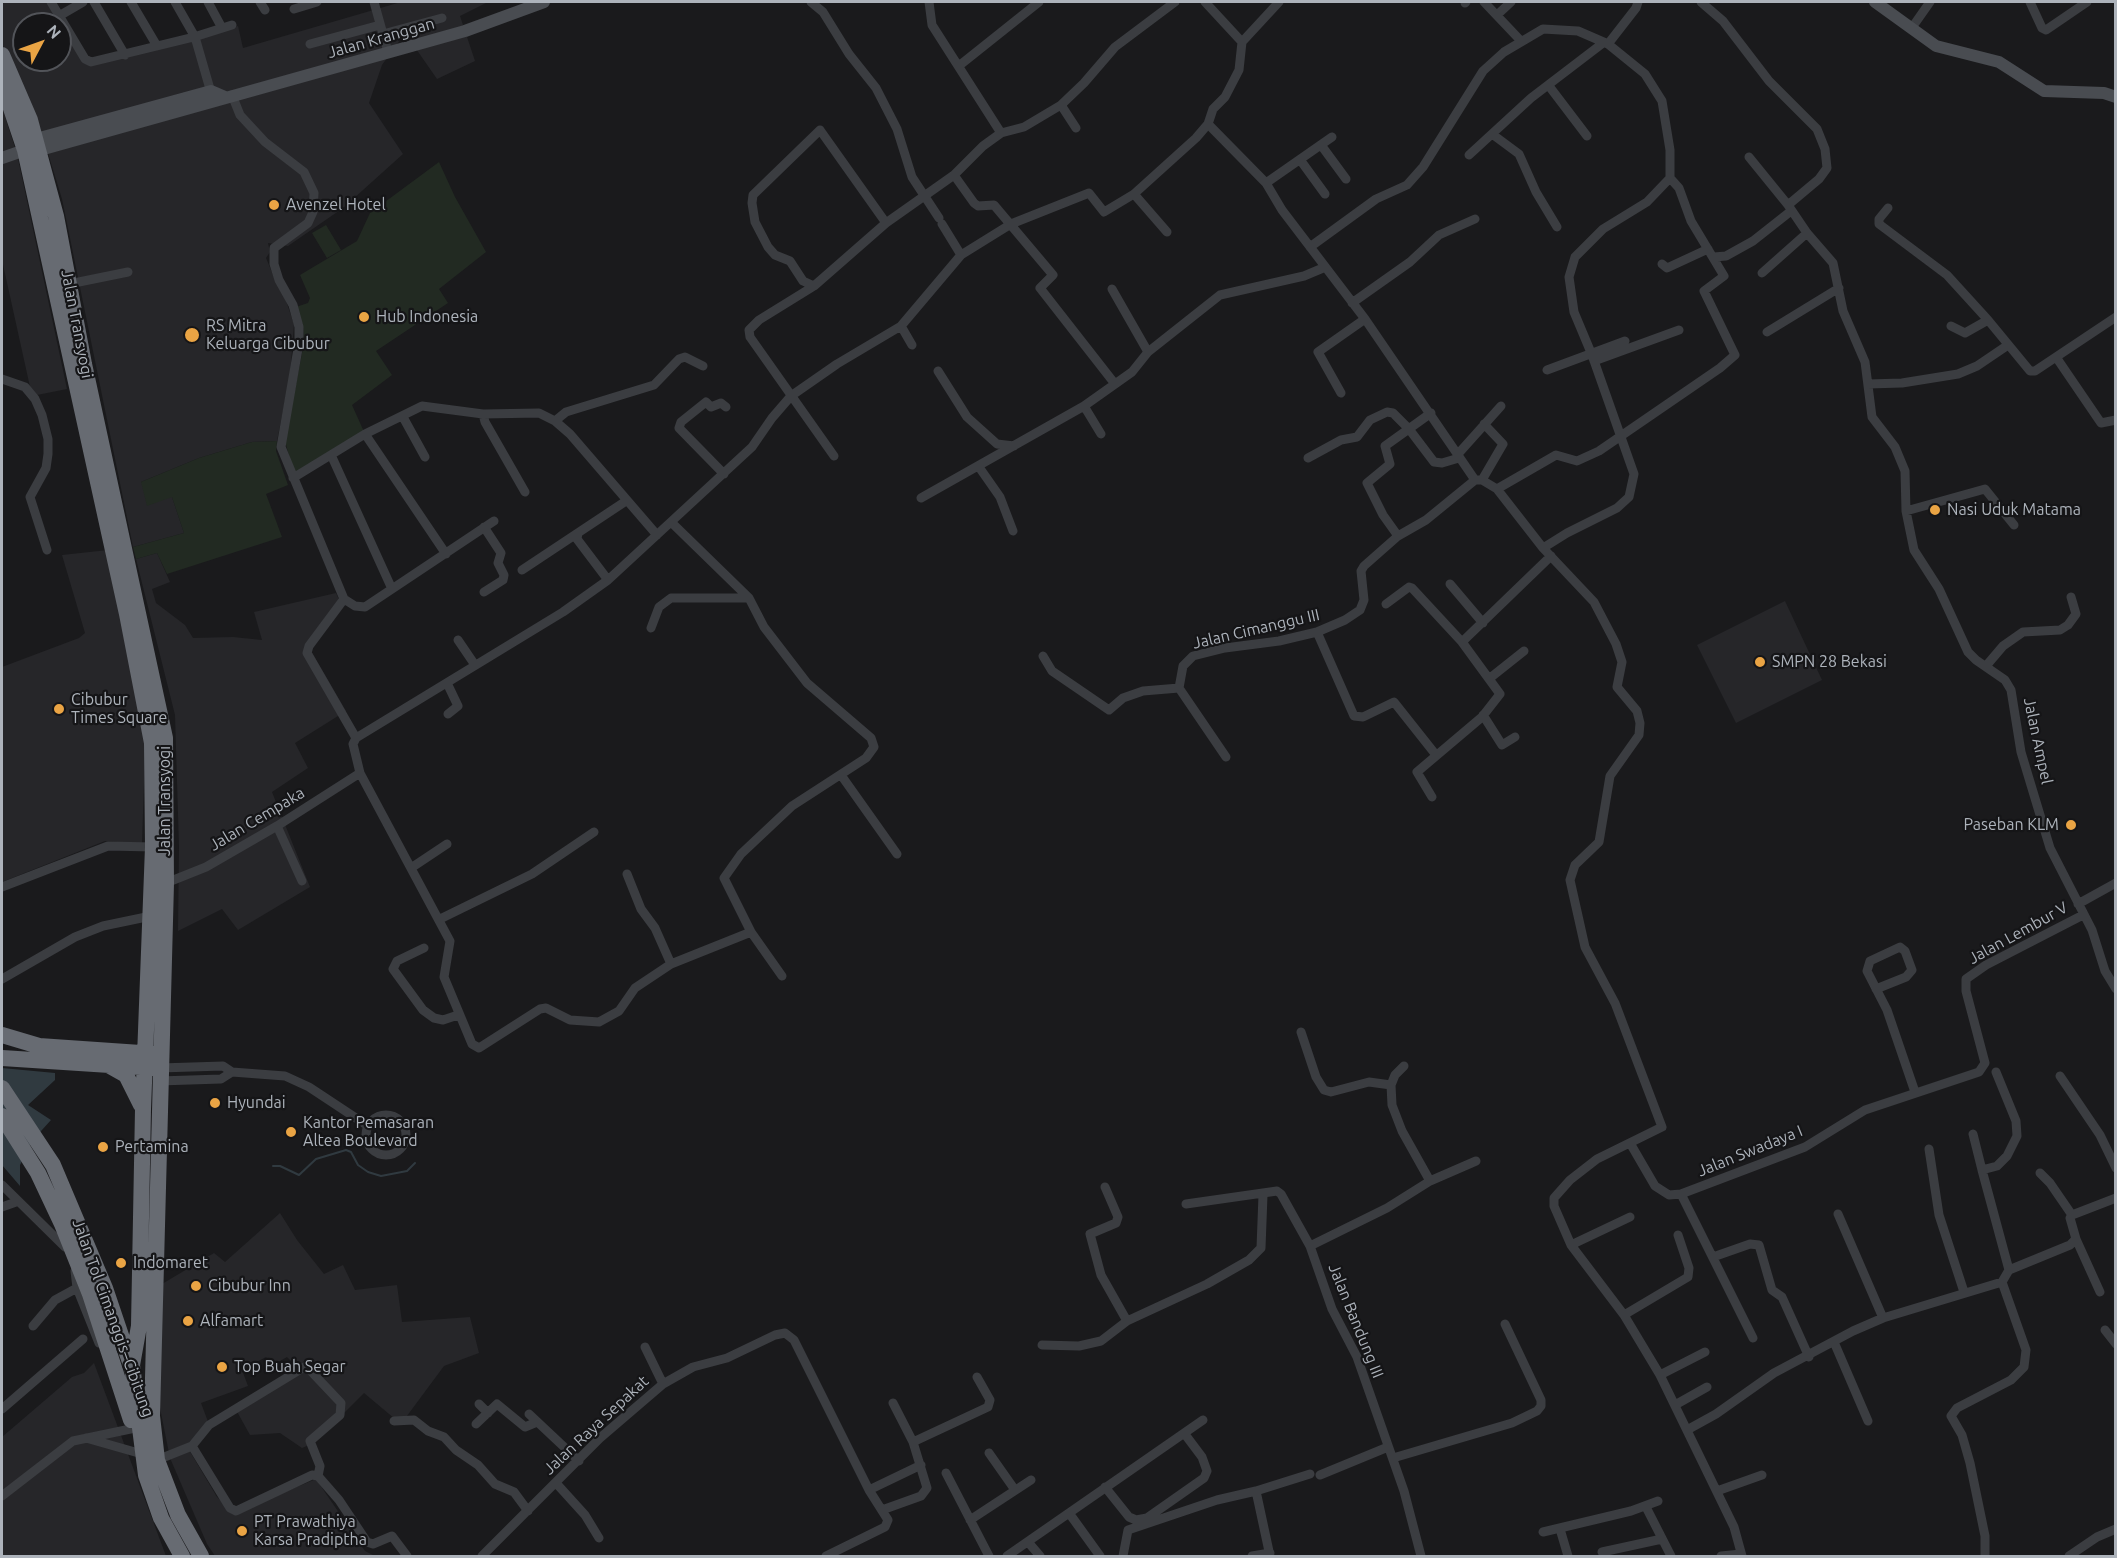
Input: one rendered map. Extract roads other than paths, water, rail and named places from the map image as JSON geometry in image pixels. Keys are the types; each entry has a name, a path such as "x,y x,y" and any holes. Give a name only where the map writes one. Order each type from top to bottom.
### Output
{"highway":[{"name":"Jalan Transyogi","path":"2,55 42,144 69,284 165,738 159,770 153,847 147,1014 154,1065 143,1109 139,1326 132,1365 140,1426 149,1457 201,1557"},
{"name":"Jalan Transyogi","path":"2,82 42,144 127,614 159,770 166,883 154,1065 156,1323 152,1365 149,1457 153,1497 182,1557"},
{"path":"2,1058 71,1065 109,1059 134,1039 147,1014"},
{"path":"2,1035 39,1046 80,1049 109,1059 154,1065"},
{"path":"109,1059 126,1075 143,1109"},
{"name":"Jalan Tol Cimanggis–Cibitung","path":"2,1088 53,1165 78,1218 105,1288 170,1477 208,1557"},
{"name":"Jalan Tol Cimanggis–Cibitung","path":"2,1116 38,1173 62,1224 90,1294 153,1484 187,1557"}],"main road":[{"name":"Jalan Kranggan","path":"2,158 42,144 487,25 544,2"},
{"path":"1875,2 1936,46 1999,62 2044,91 2104,93 2115,97"}],"street":[{"path":"66,12 83,2"},
{"path":"94,2 124,55"},
{"path":"131,2 157,46"},
{"path":"188,2 177,4 195,37 220,96 265,142 304,172 312,184 314,212 308,223 274,248 274,264 279,280 293,305 299,327 299,343 281,447 344,599 361,608 494,521"},
{"path":"72,36 87,60 94,62 195,37 227,26 207,2"},
{"path":"294,9 314,2"},
{"path":"374,2 388,52"},
{"path":"810,2 823,12 849,54 876,88 897,129 912,177 961,255"},
{"path":"929,2 932,25 960,65 1001,133"},
{"path":"960,65 1039,2"},
{"path":"834,456 750,337 749,330 759,320 814,286 886,223 954,175 983,146 1001,133 1024,128 1061,105 1084,83 1114,47 1175,2"},
{"path":"1206,2 1242,42"},
{"path":"751,932 671,964 635,988 619,1011 599,1022 570,1020 546,1008 540,1009 479,1048 472,1044 444,977 450,941 440,918 360,772 353,754 353,744 356,738 563,612 608,580 752,447 791,396 837,364 901,326 961,255 1011,224 1089,193 1104,212 1134,194 1196,138 1208,124 1213,109 1225,97 1239,70 1242,42 1279,2"},
{"path":"1484,2 1521,41"},
{"path":"1497,15 1511,2"},
{"path":"1469,155 1531,98 1606,43 1636,8 1638,2"},
{"path":"1662,264 1667,268 1711,253 1726,256 1754,241 1819,179 1827,168 1825,149 1817,129 1770,81 1723,21 1701,2"},
{"path":"1911,29 1930,2"},
{"path":"2030,2 2042,27 2046,30 2087,2"},
{"path":"310,44 442,18"},
{"path":"1310,247 1376,199 1407,185 1423,167 1483,71 1521,41 1543,29 1578,31 1606,43 1645,74 1662,101 1670,150 1670,178 1679,188 1691,221 1724,276 1704,291 1735,355 1720,368 1582,460 1572,461 1556,455 1497,489"},
{"path":"1549,86 1587,136"},
{"path":"1061,105 1076,128"},
{"path":"1208,124 1266,183 1323,268 1365,319 1459,456 1479,480 1497,489 1544,548 1594,602 1612,636 1622,662 1617,687 1637,711 1640,723 1639,735 1610,776 1599,842 1575,865 1570,873 1585,947 1615,1003 1662,1127 1597,1159 1570,1180 1554,1198 1554,1206 1571,1245 1624,1315 1660,1375 1717,1491 1734,1527 1741,1555 1721,1557"},
{"path":"814,286 803,281 790,261 775,255 768,247 755,222 752,203 753,195 820,130 886,223"},
{"path":"1492,134 1519,154 1536,192 1557,226"},
{"path":"1266,183 1301,161 1332,137"},
{"path":"1321,146 1346,179"},
{"name":"Jalan Ampel","path":"1749,157 1790,208 1807,234 1833,263 1843,311 1864,362 1868,384 1867,400 1872,417 1895,447 1905,471 1906,511 1914,550 1939,589 1968,652 2005,681 2011,690 2021,752 2050,848 2092,930 2105,971 2115,989"},
{"path":"1301,161 1325,194"},
{"path":"954,175 974,203 978,206 994,205 1053,275 1040,288 1115,384"},
{"path":"1544,548 1567,533 1617,508 1629,497 1634,474 1622,435 1574,312 1569,277 1575,257 1602,229 1647,202 1670,178"},
{"path":"1134,194 1167,232"},
{"path":"1888,208 1879,219 1880,224 1947,275 2030,371 2035,371 2112,319 2115,331"},
{"path":"1352,303 1410,262 1439,236 1475,219"},
{"path":"1762,273 1807,234"},
{"path":"921,498 1084,406 1132,372 1148,352 1220,296 1304,276 1323,268"},
{"path":"69,284 128,272"},
{"path":"1767,332 1839,288"},
{"path":"1112,289 1148,352"},
{"path":"1341,393 1318,352 1365,319"},
{"path":"1951,326 1965,333 1988,320"},
{"path":"901,326 912,345"},
{"path":"1547,370 1580,357 1593,358 1678,330"},
{"path":"1593,358 1625,341"},
{"path":"1868,384 1902,383 1958,375 1977,366 2008,345"},
{"path":"555,420 566,412 654,385 679,359 685,357 703,366"},
{"path":"2056,357 2101,423 2115,420"},
{"path":"938,371 967,417 997,444 1014,446"},
{"path":"2,379 25,387 35,399 42,415 48,439 46,468 30,497 47,550"},
{"path":"724,474 679,428 681,422 706,402 711,407 721,403 726,407"},
{"path":"293,478 332,457 365,434 426,406 483,414 538,413 555,420 570,434 657,535"},
{"path":"1084,406 1101,434"},
{"path":"1308,458 1341,440 1357,436 1370,420 1387,412 1393,413 1409,429 1434,462 1442,463 1459,456 1501,406"},
{"path":"1398,536 1383,515 1367,483 1390,464 1385,446 1431,413"},
{"path":"483,414 485,422 525,492"},
{"path":"403,417 425,457"},
{"path":"1479,480 1503,445 1484,424"},
{"path":"365,434 446,554"},
{"path":"332,457 392,589"},
{"path":"979,467 1000,497 1013,531"},
{"name":"Jalan Cimanggu III","path":"1179,688 1183,666 1193,656 1317,632 1345,620 1360,610 1364,600 1361,571 1364,566 1398,536 1426,520 1479,480"},
{"path":"1906,511 1985,489 2014,525"},
{"path":"522,570 626,501"},
{"path":"671,522 749,598 764,627 807,684 871,738 874,747 867,758 792,806 741,854 724,878 751,932 782,976"},
{"path":"484,527 501,553 498,563 504,575 503,580 484,592"},
{"path":"578,533 577,539 608,580"},
{"path":"1462,642 1551,556"},
{"path":"1450,584 1483,623"},
{"path":"1386,604 1410,587 1462,642 1500,694 1483,715 1417,772 1432,797"},
{"path":"1986,666 2003,646 2023,632 2060,630 2068,626 2076,614 2071,597"},
{"path":"651,628 659,607 671,598 749,598"},
{"path":"344,599 309,646 307,653 356,738"},
{"path":"1317,632 1354,716 1363,717 1394,702 1436,755"},
{"path":"458,640 475,665"},
{"path":"1490,678 1524,651"},
{"path":"1043,656 1052,671 1109,710 1123,698 1143,691 1179,688 1226,757"},
{"path":"447,683 458,706 448,714"},
{"path":"1483,715 1502,745 1515,737"},
{"name":"Jalan Cempaka","path":"166,883 206,867 278,826 360,772"},
{"path":"841,775 897,854"},
{"path":"278,826 302,881"},
{"path":"440,918 532,874 594,832"},
{"path":"411,868 447,844"},
{"path":"2,887 108,846 153,847"},
{"path":"627,874 640,909 655,928 671,964"},
{"path":"2078,904 2115,884"},
{"name":"Jalan Lembur V","path":"1969,977 1986,965 2083,915"},
{"path":"2,976 75,937 103,926 151,916"},
{"path":"1876,988 1906,977 1912,970 1905,951 1900,947 1870,961 1867,971 1887,1010 1915,1092"},
{"path":"424,948 397,961 393,969 423,1010 434,1018 443,1020 458,1015"},
{"path":"2105,971 2115,965"},
{"name":"Jalan Swadaya I","path":"1681,1194 1806,1147 1865,1110 1978,1072 1985,1063 1966,991 1965,984 1969,977"},
{"path":"1301,1032 1316,1077 1324,1090 1331,1092 1369,1082 1391,1085"},
{"path":"154,1065 223,1066 232,1072 285,1076 309,1087 368,1126"},
{"path":"1404,1066 1395,1075 1391,1085 1392,1105 1402,1131 1430,1180"},
{"path":"1982,1170 1997,1166 2017,1136 2016,1121 1996,1072"},
{"path":"2060,1076 2100,1135 2115,1168"},
{"path":"383,1115 393,1116 401,1122 406,1131 404,1144 396,1153 383,1155 378,1153 372,1150 366,1139 368,1126 374,1119 383,1115"},
{"path":"1973,1134 2009,1270"},
{"path":"1630,1143 1656,1186 1669,1195 1681,1194 1754,1338"},
{"path":"1929,1149 1939,1215 1964,1292"},
{"path":"1310,1246 1387,1208 1430,1180 1476,1161"},
{"path":"2040,1173 2073,1215"},
{"path":"2,1185 16,1202 64,1243 75,1269 77,1288 103,1352 123,1390 136,1402"},
{"path":"1105,1188 1118,1217 1116,1223 1090,1234 1101,1275 1127,1321"},
{"name":"Jalan Bandung III","path":"1186,1204 1263,1195 1277,1191 1281,1194 1310,1246 1332,1309 1357,1357 1393,1458 1421,1557"},
{"path":"1042,1345 1079,1346 1101,1341 1127,1321 1207,1284 1257,1253 1261,1248 1263,1195"},
{"path":"2100,1292 2076,1239 2070,1218 2115,1198"},
{"path":"2,1207 16,1202"},
{"path":"1838,1214 1883,1318"},
{"path":"1571,1245 1630,1217"},
{"path":"1624,1315 1688,1277 1689,1268 1678,1235"},
{"path":"1687,1430 1716,1414 1774,1373 1809,1357 1834,1342 1883,1318 2002,1282 2009,1270 2070,1245 2076,1239"},
{"path":"1713,1257 1750,1244 1760,1245 1772,1290 1782,1296 1809,1357"},
{"path":"1985,1557 1984,1536 1970,1463 1962,1435 1952,1416 1957,1408 2011,1380 2025,1367 2026,1350 2002,1282"},
{"path":"33,1326 55,1300 77,1288"},
{"path":"1393,1458 1512,1423 1541,1406 1541,1400 1505,1324"},
{"path":"2105,1330 2115,1344"},
{"name":"Jalan Raya Sepakat","path":"482,1557 631,1409 663,1384 693,1367 727,1358 775,1335 788,1334 794,1340 869,1490"},
{"path":"2,1409 83,1339"},
{"path":"1834,1342 1868,1421"},
{"path":"645,1347 663,1384"},
{"path":"1660,1375 1705,1352"},
{"path":"84,1437 149,1457 192,1446 209,1425 305,1366 341,1402 340,1415 310,1441 320,1466 318,1476"},
{"path":"913,1442 988,1407 990,1400 977,1377"},
{"path":"1675,1405 1707,1387"},
{"path":"882,1510 925,1492 927,1488 913,1442 893,1403"},
{"path":"479,1404 488,1413"},
{"path":"476,1424 499,1404 525,1427 537,1422"},
{"path":"529,1414 579,1461"},
{"path":"394,1421 414,1420 428,1431 444,1437 456,1450 478,1465 495,1484 514,1492 528,1511"},
{"path":"1007,1557 1203,1420"},
{"path":"2,1496 62,1447 84,1437 140,1426"},
{"path":"1105,1487 1129,1517 1136,1520 1147,1518 1204,1478 1207,1471 1202,1456 1184,1433"},
{"path":"192,1446 230,1508 236,1511 312,1475 318,1476 339,1500 367,1542 374,1544 392,1536 406,1557"},
{"path":"1123,1557 1128,1530 1217,1500 1315,1475 1388,1447"},
{"path":"989,1453 1015,1490"},
{"path":"826,1557 885,1527 888,1520 869,1490 921,1465"},
{"path":"946,1473 989,1557"},
{"path":"1717,1491 1762,1475"},
{"path":"970,1520 1031,1480"},
{"path":"556,1483 585,1515 599,1538"},
{"path":"1252,1556 1270,1555 1256,1491"},
{"path":"1543,1532 1646,1507 1658,1501"},
{"path":"1646,1507 1671,1557"},
{"path":"1069,1512 1100,1557"},
{"path":"1560,1529 1568,1557"},
{"path":"2069,1557 2097,1537 2115,1529"},
{"path":"1602,1552 1662,1539"},
{"path":"1028,1542 1040,1557"}],"waterway":[{"path":"273,1166 280,1166 299,1175 316,1159 346,1150 351,1152 358,1165 368,1172 381,1176 407,1171 415,1163"}],"place":[{"name":"Avenzel Hotel","path":"274,205"},
{"name":"Hub Indonesia","path":"364,317"},
{"name":"RS Mitra Keluarga Cibubur","path":"192,335"},
{"name":"Nasi Uduk Matama","path":"1935,510"},
{"name":"SMPN 28 Bekasi","path":"1760,662"},
{"name":"Cibubur Times Square","path":"59,709"},
{"name":"Paseban KLM","path":"2071,825"},
{"name":"Hyundai","path":"215,1103"},
{"name":"Kantor Pemasaran Altea Boulevard","path":"291,1132"},
{"name":"Pertamina","path":"103,1147"},
{"name":"Indomaret","path":"121,1263"},
{"name":"Cibubur Inn","path":"196,1286"},
{"name":"Alfamart","path":"188,1321"},
{"name":"Top Buah Segar","path":"222,1367"},
{"name":"PT Prawathiya Karsa Pradiptha","path":"242,1531"}]}
